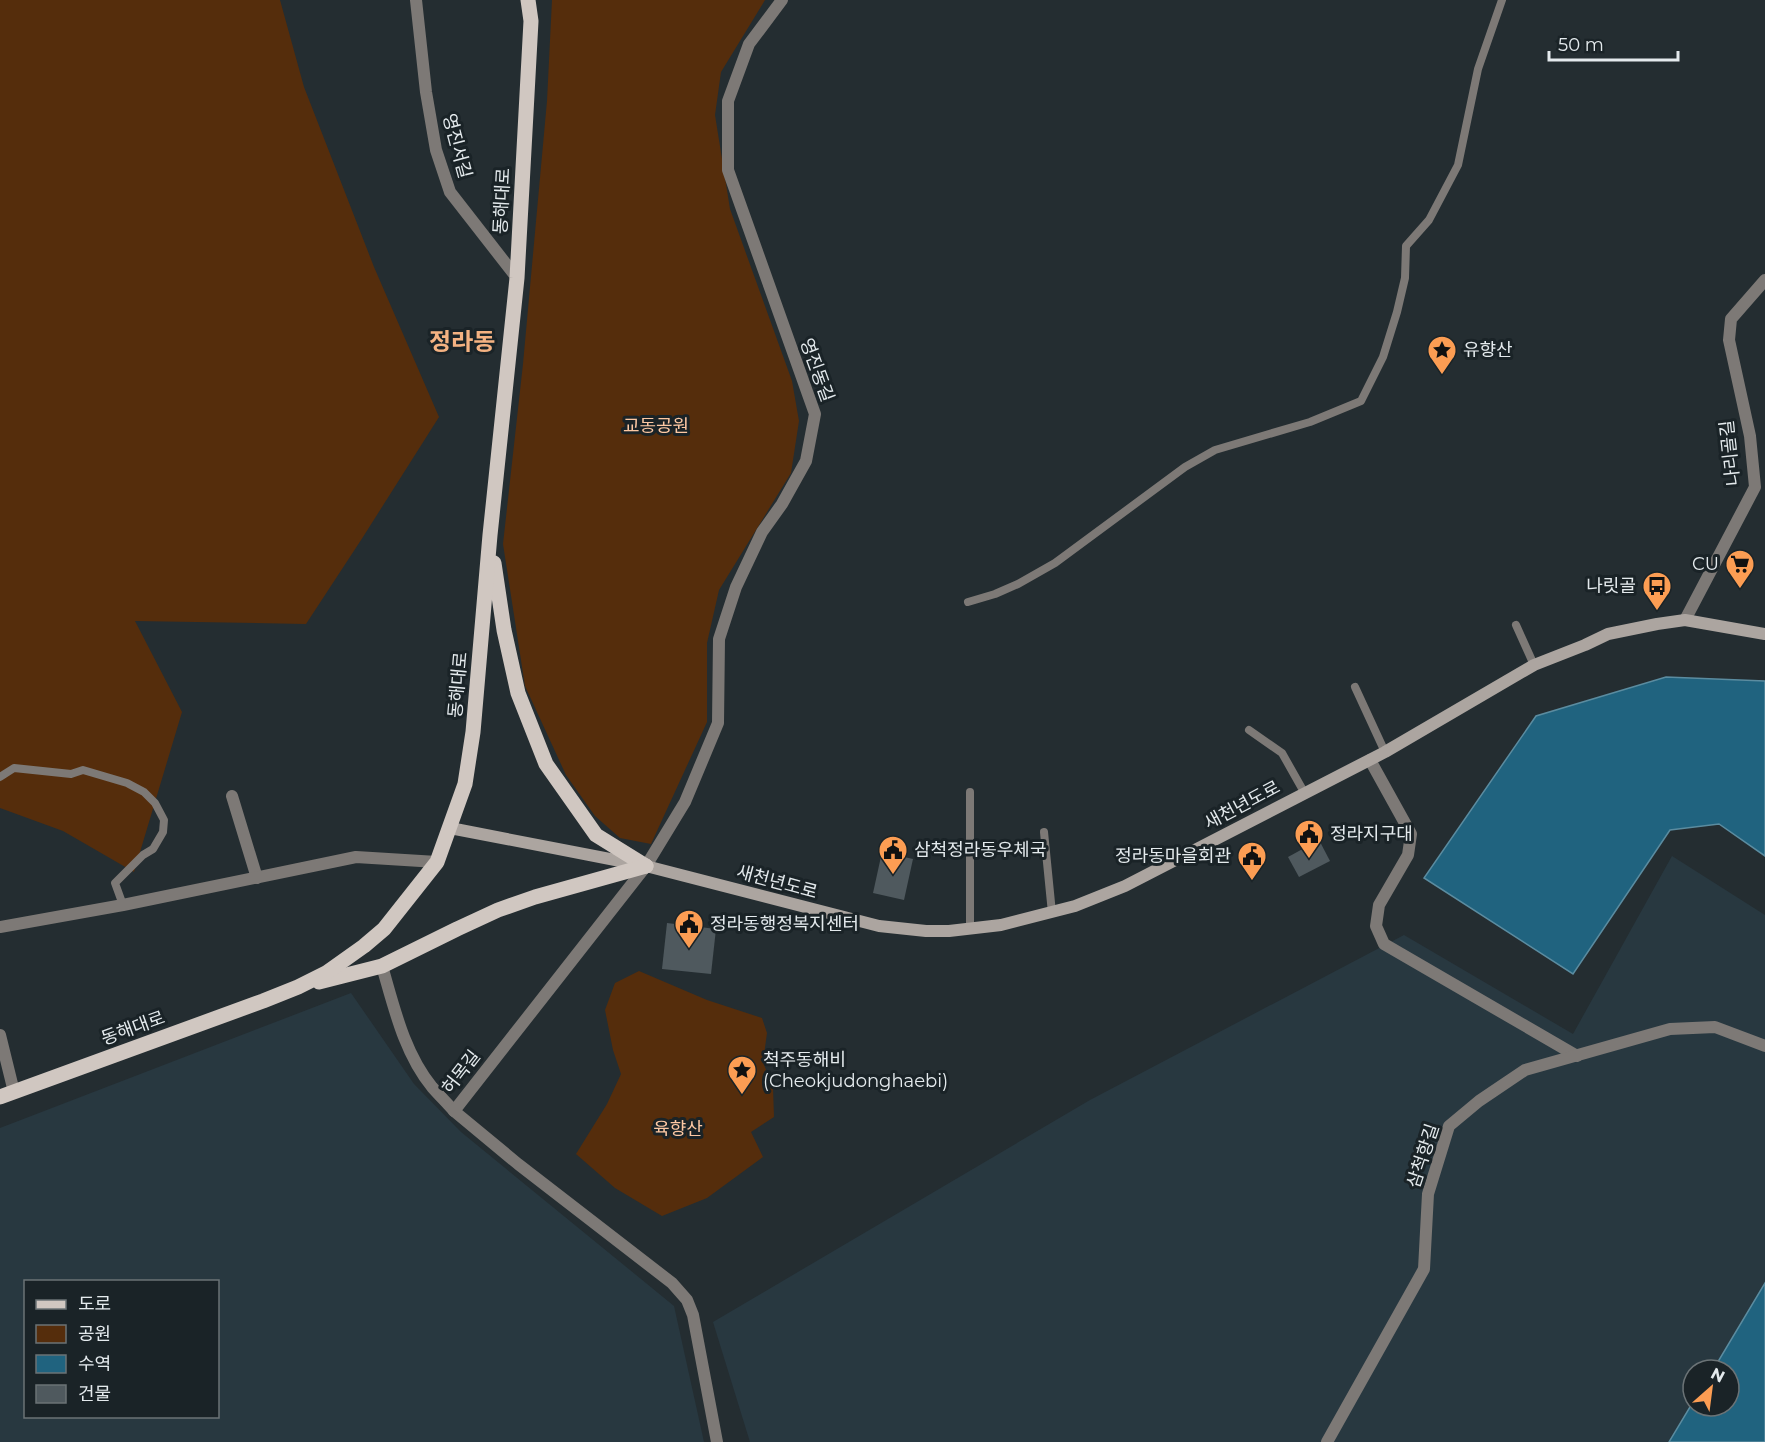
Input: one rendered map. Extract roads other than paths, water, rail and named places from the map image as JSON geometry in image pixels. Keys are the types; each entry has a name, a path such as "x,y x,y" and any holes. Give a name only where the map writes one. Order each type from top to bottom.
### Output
{"main road":[{"name":"동해대로","path":"7,1094 298,987 345,960 384,929 437,862 465,784 474,732 490,535 517,278 531,21 528,0"},
{"path":"490,535 504,630 518,693 546,764 596,835 646,866"},
{"path":"298,987 382,966 498,910 564,888 646,866"}],"street":[{"name":"영진서길","path":"416,0 435,150 450,192 517,278"},
{"name":"영진동길","path":"646,866 685,802 718,723 719,639 736,587 762,532 782,504 806,461 815,414 728,170 728,101 749,44 783,0"},
{"name":"나리골길","path":"1684,620 1755,487 1750,436 1729,340 1731,319 1765,280"},
{"name":"새천년도로","path":"450,828 646,866 879,926 926,931 1001,925 1052,913 1125,886 1385,752 1534,665 1608,634 1684,620 1765,634"},
{"path":"1370,760 1412,834 1408,855 1379,905 1376,926 1384,944 1577,1056"},
{"path":"232,796 257,878"},
{"path":"0,927 123,905 356,857 437,862"},
{"name":"허목길","path":"646,866 454,1111 518,1164 672,1283 687,1300 693,1315 717,1442"},
{"path":"382,966 397,1018 409,1049 431,1086 454,1111"},
{"name":"삼척항길","path":"1327,1442 1424,1269 1428,1194 1449,1126 1479,1101 1525,1070 1670,1029 1714,1027 1765,1046"},
{"path":"0,1035 7,1094"}],"lane":[{"path":"968,602 1010,588 1055,563 1185,467 1215,450 1310,422 1361,401 1383,357 1397,312 1405,278 1406,246 1429,220 1458,165 1478,69 1502,0"},
{"path":"1516,625 1534,665"},
{"path":"1355,687 1385,752"},
{"path":"1249,730 1282,753 1304,792"},
{"path":"0,777 14,768 71,774 83,770 128,783 144,792 155,803 164,820 163,831 153,849 143,855 115,883 123,905"},
{"path":"970,792 970,929"},
{"path":"1044,832 1052,913"}],"water":[{"path":"1666,677 1765,681 1765,856 1719,824 1670,830 1573,974 1424,878 1536,716"},
{"path":"1765,1283 1765,1442 1669,1442 1683,1418 1741,1418 1741,1358 1720,1358"}],"place":[{"name":"유향산","path":"1442,376"},
{"name":"CU","path":"1740,590"},
{"name":"나릿골","path":"1657,612"},
{"name":"정라지구대","path":"1309,860"},
{"name":"삼척정라동우체국","path":"893,876"},
{"name":"정라동마을회관","path":"1252,882"},
{"name":"정라동행정복지센터","path":"689,950"},
{"name":"척주동해비 (Cheokjudonghaebi)","path":"742,1096"}],"district":[{"name":"정라동","path":"462,342"}],"park label":[{"name":"교동공원","path":"656,426"},
{"name":"육향산","path":"678,1129"}]}
